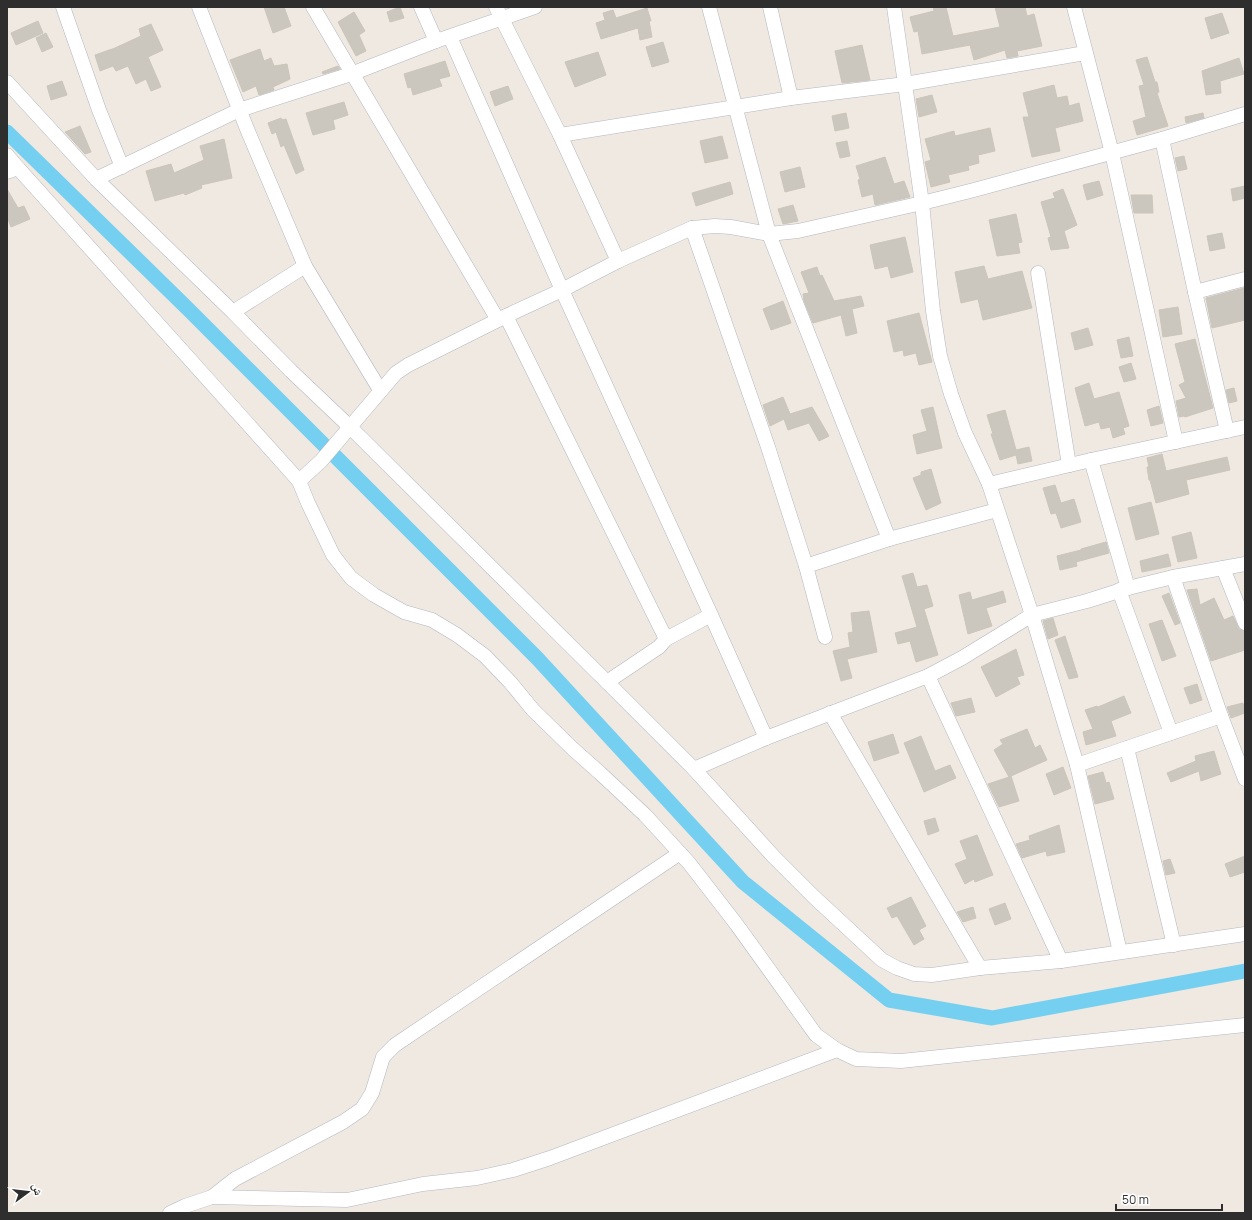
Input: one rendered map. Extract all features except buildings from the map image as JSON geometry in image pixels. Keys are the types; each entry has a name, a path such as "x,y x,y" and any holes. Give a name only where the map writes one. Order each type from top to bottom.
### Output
{"street":[{"path":"63,7 99,110 122,167"},
{"path":"199,7 239,110 305,266 380,390"},
{"path":"313,7 351,74 502,318 666,639"},
{"path":"421,7 436,41"},
{"path":"96,179 239,110 351,74 450,37 498,13 535,7"},
{"path":"709,7 769,234 889,539"},
{"path":"770,7 791,98"},
{"path":"894,7 922,203 933,311 940,356 951,394 965,433 989,484 1032,615 1077,765 1120,952"},
{"path":"1074,7 1112,153 1176,442"},
{"path":"498,13 560,135 618,261"},
{"path":"450,37 562,290 766,738"},
{"path":"560,135 791,98 905,84 1085,53"},
{"path":"7,82 96,179 350,427 607,682 694,769 774,857 814,897 882,960 897,968 914,974 932,975 980,968 1061,961 1245,934"},
{"path":"298,481 321,461 396,373 408,365 618,261 692,228 715,226 731,227 769,234 798,231 922,203 1112,153 1245,114"},
{"path":"1162,139 1227,431"},
{"path":"7,155 13,170 298,481 333,556 351,578 374,596 404,612 432,620 458,635 485,656 510,682 533,710 645,815 680,853 737,925 816,1035 837,1050 856,1059 901,1062 1245,1025"},
{"path":"692,228 768,447 806,566 825,637"},
{"path":"233,312 305,266"},
{"path":"1038,273 1069,465"},
{"path":"1195,292 1245,279"},
{"path":"989,484 1091,460 1245,427"},
{"path":"1091,460 1124,589 1171,733"},
{"path":"806,566 889,539 997,510"},
{"path":"694,769 766,738 928,676 962,658 1032,615 1173,577 1245,564"},
{"path":"1223,568 1245,624"},
{"path":"1173,577 1221,716 1245,779"},
{"path":"607,682 659,647 666,639 711,615"},
{"path":"928,676 1061,961"},
{"path":"830,713 980,968"},
{"path":"1077,765 1221,716"},
{"path":"1127,748 1174,945"},
{"path":"212,1197 234,1179 343,1122 362,1109 372,1092 383,1058 396,1045 680,853"},
{"path":"170,1213 185,1206 212,1197 347,1200 416,1185 477,1178 513,1170 550,1158 837,1050"}],"waterway":[{"path":"7,132 187,308 537,658 743,882 889,1000 992,1018 1245,971"}]}
